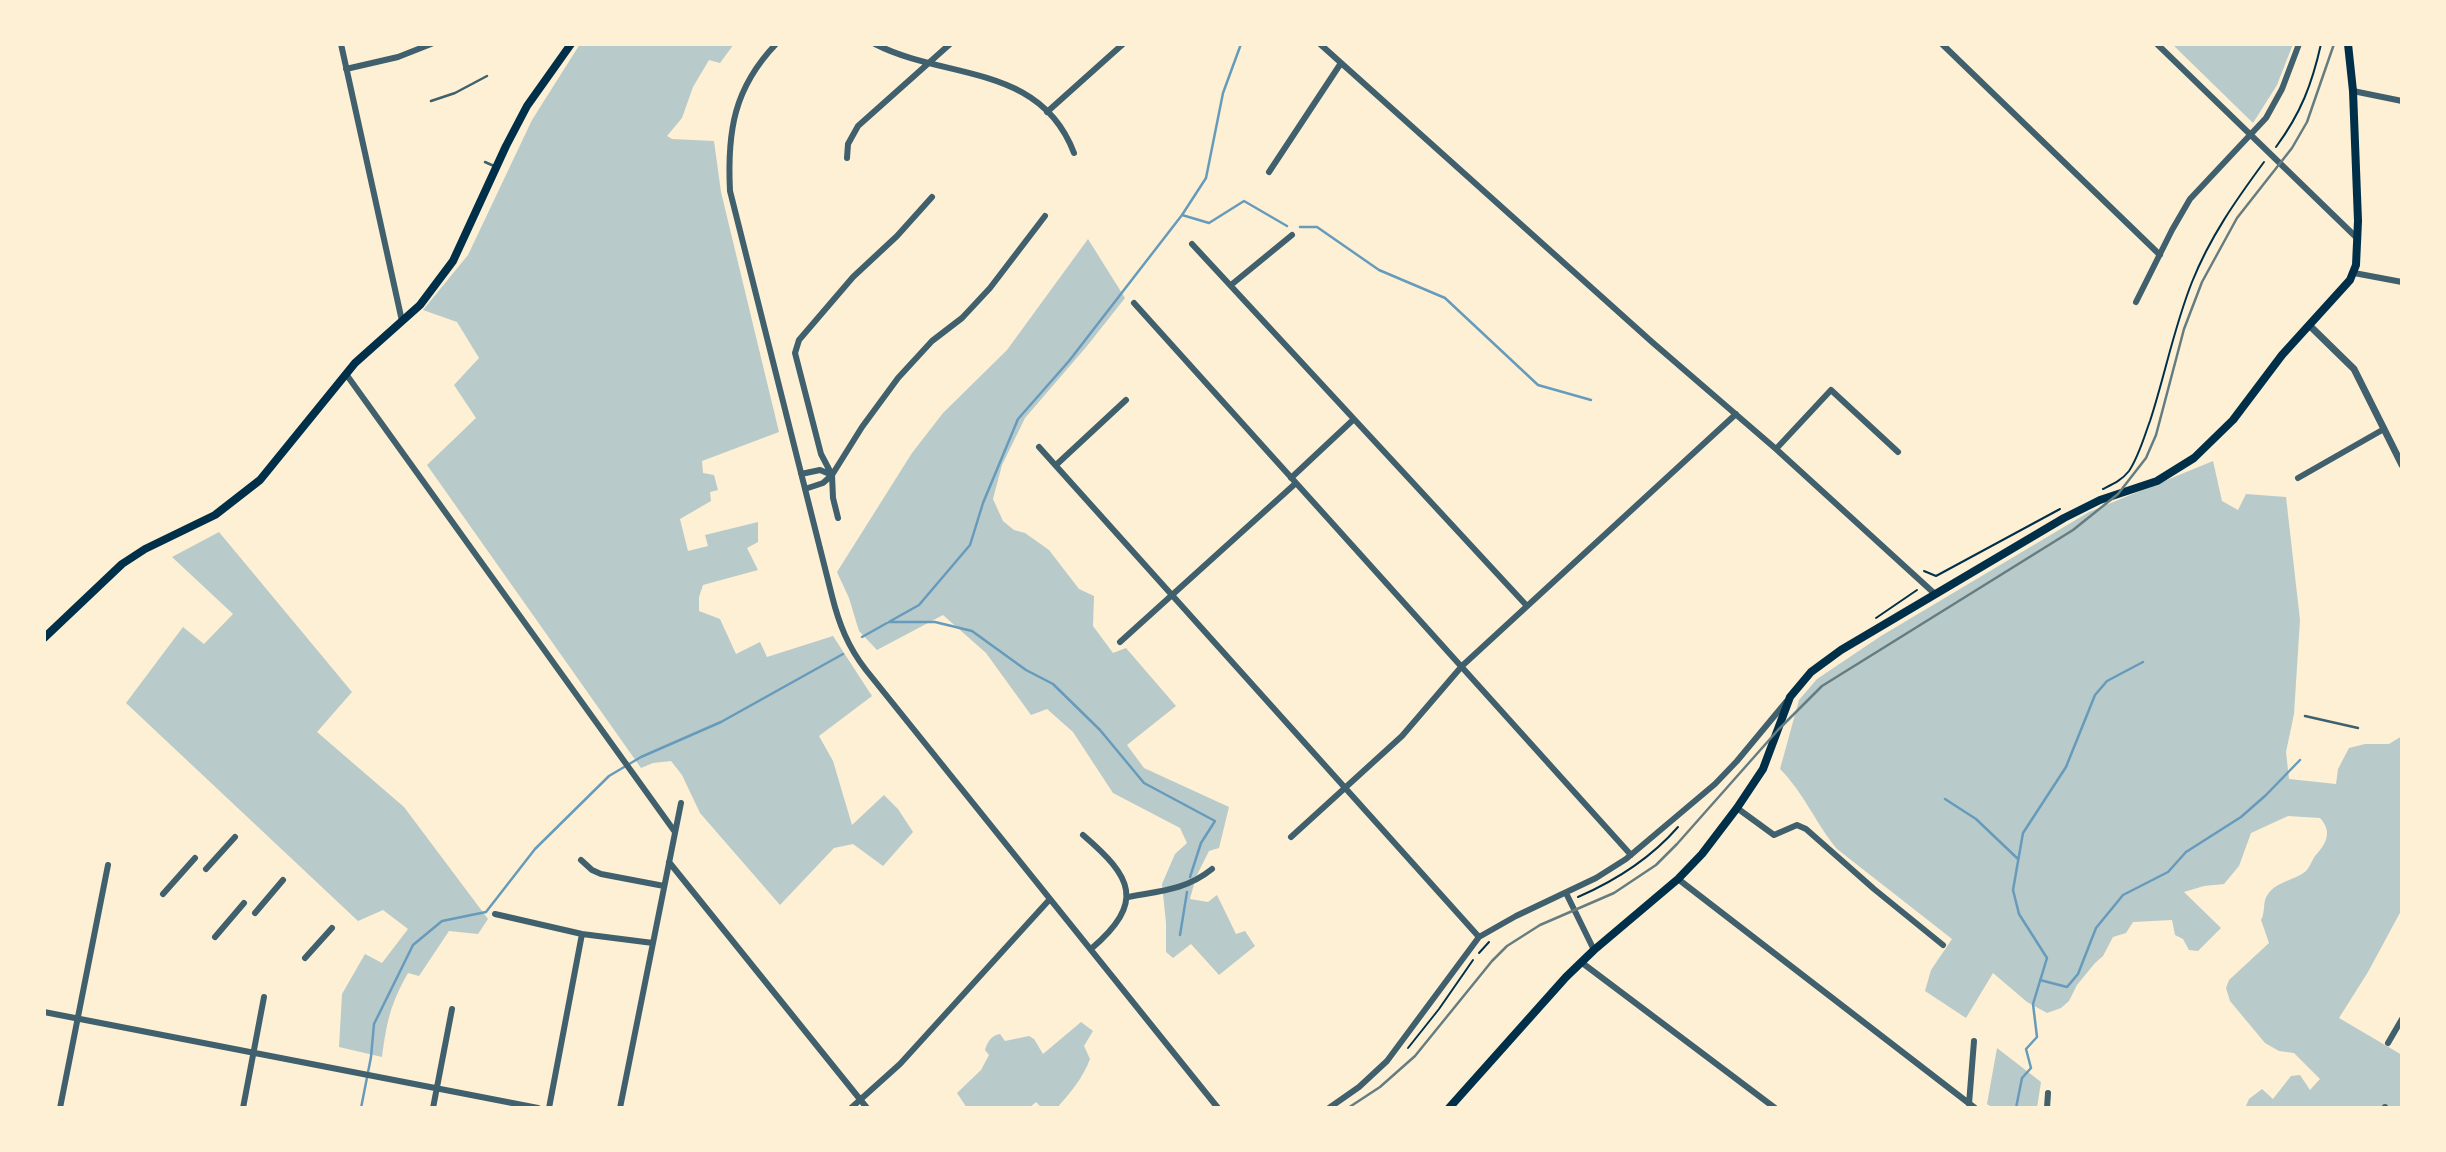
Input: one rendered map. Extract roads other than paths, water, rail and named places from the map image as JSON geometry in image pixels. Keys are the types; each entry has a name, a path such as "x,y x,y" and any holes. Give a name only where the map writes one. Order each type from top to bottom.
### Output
{"main road":[{"path":"44,638 122,564 145,549 215,515 255,485 274,466 346,373 431,292 453,261 527,106 571,44"},
{"path":"1449,1108 1581,962 1678,879 1714,840 1763,769 1790,697 1823,662 2085,507 2157,481 2180,468 2207,447 2233,420 2282,355 2338,296 2354,273 2358,240 2353,91 2348,44"}],"street":[{"path":"341,44 402,321"},
{"path":"346,69 398,57 431,44"},
{"path":"776,44 751,73 741,94 730,135 729,168 735,214 837,615 850,648 1218,1108"},
{"path":"875,44 928,63 997,80 1021,92 1047,112 1064,133 1074,153"},
{"path":"847,158 848,144 858,126 950,44"},
{"path":"1047,112 1124,44"},
{"path":"1320,44 1935,594"},
{"path":"1942,44 2160,255"},
{"path":"2157,44 2358,240"},
{"path":"2136,302 2190,199 2252,136 2275,103 2299,44"},
{"path":"1269,172 1341,63"},
{"path":"2353,91 2402,101"},
{"path":"838,518 833,498 832,475 821,454 796,347 833,298 864,265 897,236 932,197"},
{"path":"805,489 823,483 832,475 898,378 932,341 982,297 1045,216"},
{"path":"1231,285 1292,235"},
{"path":"1192,244 1527,606"},
{"path":"2354,273 2402,282"},
{"path":"1134,303 1631,855"},
{"path":"2309,326 2354,369 2402,465"},
{"path":"346,373 675,832"},
{"path":"1776,449 1831,390 1898,452"},
{"path":"1056,465 1126,400"},
{"path":"1291,837 1402,736 1462,666 1736,414"},
{"path":"1119,642 1294,480 1354,419"},
{"path":"2298,478 2384,429"},
{"path":"1040,447 1479,937"},
{"path":"801,474 820,470 832,475"},
{"path":"1329,1108 1359,1087 1387,1061 1479,937 1516,916 1608,872 1631,855 1715,784 1790,697"},
{"path":"620,1108 681,803"},
{"path":"1737,808 1774,835 1797,825 1806,829 1942,945"},
{"path":"1083,835 1114,862 1125,883 1128,897 1120,918 1091,949"},
{"path":"206,869 235,837"},
{"path":"163,894 195,858"},
{"path":"581,859 600,874 664,886"},
{"path":"669,862 867,1108"},
{"path":"60,1108 108,865"},
{"path":"1128,897 1185,887 1198,881 1212,869"},
{"path":"1678,879 1972,1106"},
{"path":"255,913 283,880"},
{"path":"1566,893 1594,950"},
{"path":"851,1108 900,1064 1050,899"},
{"path":"215,937 244,903"},
{"path":"495,914 582,934 653,943"},
{"path":"305,958 332,928"},
{"path":"549,1108 582,934"},
{"path":"1581,962 1775,1108"},
{"path":"243,1108 264,997"},
{"path":"433,1108 452,1009"},
{"path":"44,1012 538,1108"},
{"path":"2388,1043 2402,1019"},
{"path":"1972,1106 1974,1041"},
{"path":"2047,1108 2048,1093"}],"lane":[{"path":"431,101 455,93 487,76"},
{"path":"485,162 497,167"},
{"path":"2305,716 2358,728"}],"waterway":[{"path":"862,637 919,605 970,545 983,503 1018,419 1069,361 1182,215 1206,178 1223,93 1241,44"},
{"path":"1182,215 1209,223 1244,201 1287,226"},
{"path":"1300,227 1317,227 1379,270 1445,298 1538,385 1591,400"},
{"path":"889,622 935,622 972,631 1026,670 1053,684 1100,730 1144,783 1215,821 1201,843 1190,877"},
{"path":"361,1108 374,1024 413,945 442,921 486,912 535,849 609,776 641,757 721,722 843,654"},
{"path":"2016,1108 2022,1078 2031,1068 2026,1049 2037,1037 2033,1004 2047,958 2019,914 2013,890 2023,833 2066,767 2095,695 2107,681 2143,662"},
{"path":"2040,980 2067,987 2078,974 2096,928 2123,895 2168,872 2186,852 2241,817 2300,760"},
{"path":"1945,799 1976,819 2018,859"},
{"path":"1180,935 1187,892"}],"railway":[{"path":"1348,1108 1380,1087 1415,1056 1507,946 1540,925 1614,893 1656,865 1778,730 1822,686 2073,530 2118,494 2146,458 2156,435 2184,329 2202,282 2237,218 2292,148 2307,122 2334,44"}]}
